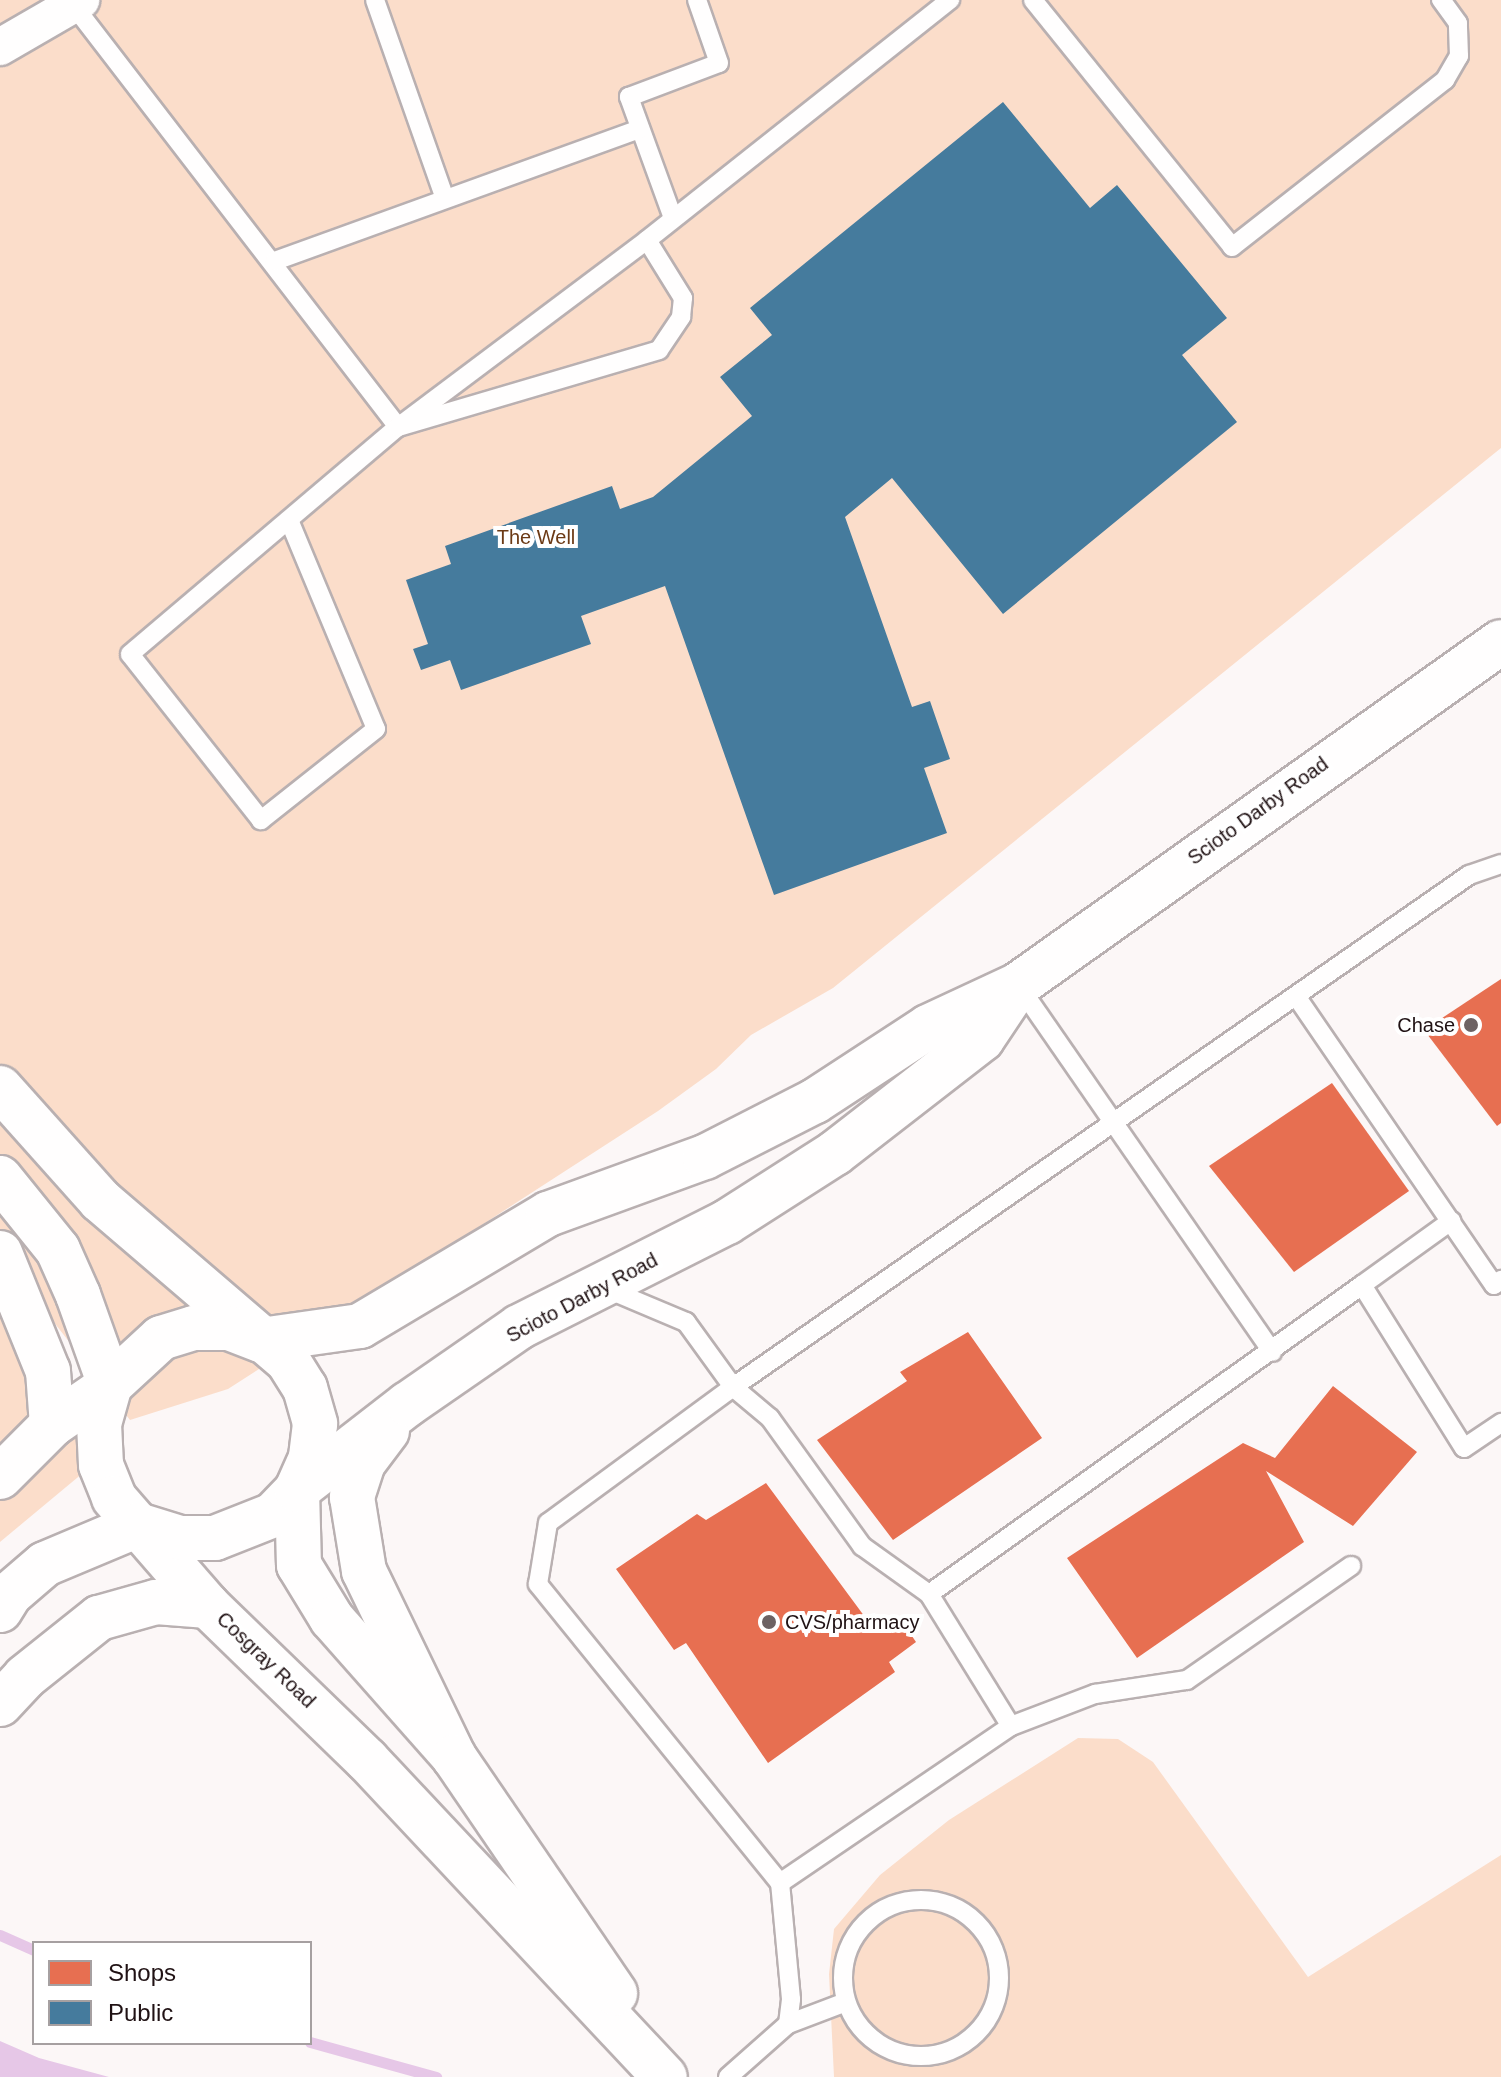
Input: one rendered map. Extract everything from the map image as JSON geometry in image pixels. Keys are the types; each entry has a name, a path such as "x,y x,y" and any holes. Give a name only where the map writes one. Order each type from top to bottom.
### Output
{"main road":[{"name":"Scioto Darby Road","path":"0,1477 52,1425 110,1385 161,1338 194,1328 229,1328 261,1340 360,1326 548,1214 705,1157 815,1101 928,1027 1018,985 1501,642"},
{"name":"Scioto Darby Road","path":"138,1525 180,1538 215,1538 273,1515 297,1490 408,1404 519,1327 727,1222 835,1153 982,1039 1018,985"},
{"path":"0,1088 100,1200 164,1250 288,1361 305,1388 315,1424 311,1458 297,1490 299,1565 332,1619 454,1757 673,2077"},
{"path":"0,1178 58,1250 110,1385"},
{"path":"0,1253 48,1371 52,1425"},
{"name":"Cosgray Road","path":"110,1385 99,1424 101,1465 114,1498 208,1606 229,1620 367,1760 665,2077"},
{"path":"408,1404 363,1463 352,1497 356,1540 364,1571 454,1757"},
{"path":"0,1610 10,1594 45,1564 138,1525"},
{"path":"0,1704 25,1677 99,1618 156,1602 208,1606"}],"street":[{"path":"0,47 77,3"}],"lane":[{"path":"375,0 444,196"},
{"path":"673,218 629,97 719,63 697,0"},
{"path":"289,520 376,729 261,820 130,654 398,427 647,240 950,0"},
{"path":"1033,0 1232,247 1445,80 1459,56 1458,23 1441,0"},
{"path":"77,3 398,427"},
{"path":"275,261 444,196 640,129"},
{"path":"398,427 659,350 681,317 683,298 647,240"},
{"path":"788,2024 791,1999 780,1883 538,1584 548,1523 733,1387 1469,875 1501,864"},
{"path":"1018,985 1112,1126 1272,1352"},
{"path":"1296,996 1494,1285 1501,1280"},
{"path":"929,1594 1272,1352 1451,1221"},
{"path":"1362,1285 1464,1448 1501,1423"},
{"path":"602,1287 686,1322 733,1387 770,1418 862,1546 929,1594 1011,1726"},
{"path":"780,1883 1011,1726 1095,1694 1187,1680 1351,1566"},
{"path":"910,1901 937,1901 962,1911 983,1929 996,1952 1000,1979 994,2006 981,2029 960,2046 938,2055 915,2056 872,2040 846,2002 843,1975 848,1949 862,1926 884,1909 910,1901"},
{"path":"728,2077 788,2024 846,2002"}],"green space":[{"name":"The Well","path":"0,0 1501,0 1501,448 833,988 751,1035 716,1069 658,1111 228,1389 130,1420 0,1253"},
{"path":"0,1289 119,1443 0,1542"},
{"path":"1078,1738 1118,1739 1153,1762 1308,1977 1501,1855 1501,2077 834,2077 829,1974 834,1929 880,1875 949,1820"}],"shaded area":[{"path":"0,2041 39,2058 109,2077 0,2077"}],"building: Shops":[{"path":"1501,979 1501,1123 1497,1126 1424,1030"},
{"path":"1332,1083 1409,1191 1294,1272 1209,1166"},
{"path":"968,1332 1042,1438 893,1540 817,1440 907,1381 900,1372"},
{"path":"1333,1386 1417,1452 1353,1526 1266,1471 1304,1542 1137,1658 1067,1558 1243,1443 1275,1458"},
{"path":"766,1483 876,1632 899,1617 916,1642 889,1662 895,1672 768,1763 686,1643 674,1650 616,1569 697,1514 706,1520"}],"building: Public":[{"name":"The Well","path":"1003,102 1090,208 1117,185 1227,318 1182,355 1237,422 1003,614 892,478 845,517 912,707 930,701 950,759 924,768 947,833 774,895 665,586 581,616 591,644 461,690 450,660 421,670 413,649 428,644 406,580 451,564 445,546 612,486 620,509 653,497 752,416 720,377 772,335 750,308"}],"waterway":[{"path":"0,1935 32,1949"},
{"path":"312,2043 436,2077"}],"place":[{"name":"Chase","path":"1471,1025"},
{"name":"CVS/pharmacy","path":"769,1622"}]}
